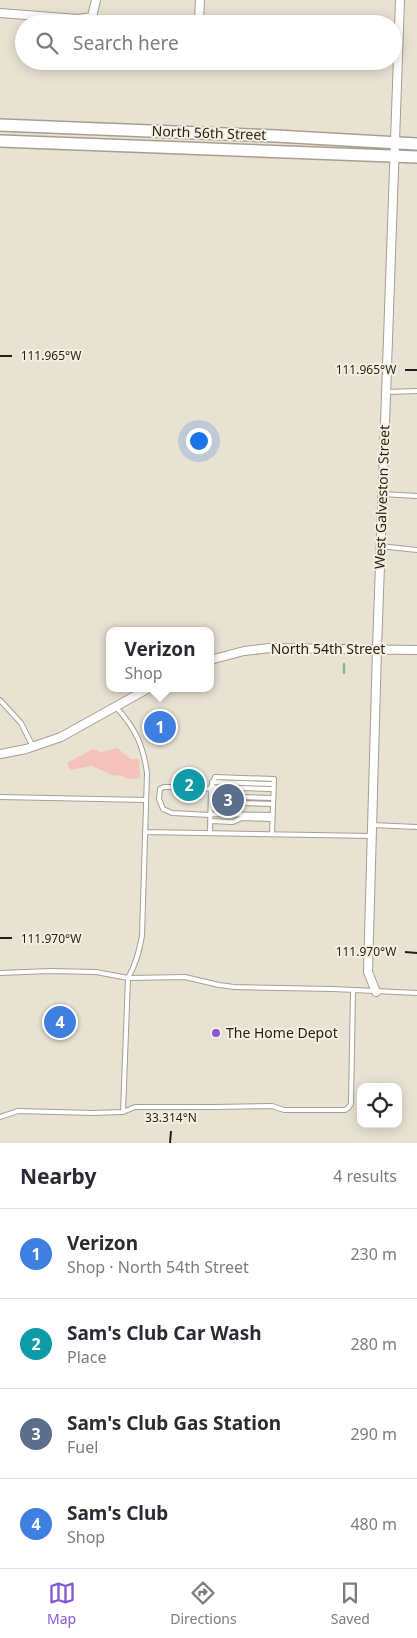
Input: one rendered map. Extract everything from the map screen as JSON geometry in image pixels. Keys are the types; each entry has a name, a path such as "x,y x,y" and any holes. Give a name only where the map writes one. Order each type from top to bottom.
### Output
{"main road":[{"name":"North 56th Street","path":"0,125 417,144"},
{"name":"North 56th Street","path":"0,141 417,157"}],"street":[{"path":"92,15 96,0"},
{"path":"200,0 200,15"},
{"name":"West Galveston Street","path":"399,15 400,0"},
{"path":"0,13 26,15"},
{"name":"West Galveston Street","path":"376,992 368,972 376,649 397,70"},
{"name":"North 54th Street","path":"214,659 244,651 270,648 417,650"},
{"path":"0,754 33,747 61,737 142,692"}],"lane":[{"path":"386,392 417,391"},
{"path":"382,494 417,496"},
{"path":"380,546 417,550"},
{"path":"0,700 21,722 33,747"},
{"path":"116,707 129,722 138,738 147,773 142,936 135,967 128,978 123,1112"},
{"path":"210,833 211,796 215,777 274,779 272,834"},
{"path":"199,788 212,786 273,786"},
{"path":"179,788 164,787 160,790 159,799 163,809 172,813 272,817"},
{"path":"211,796 273,798"},
{"path":"0,797 146,800"},
{"path":"211,802 273,804"},
{"path":"210,821 233,822 242,818 272,817"},
{"path":"372,825 417,826"},
{"path":"145,832 372,836"},
{"path":"0,973 96,972 128,978 185,977 219,985 234,986 417,993"},
{"path":"0,1117 18,1111 123,1112 135,1107 272,1106 284,1110 345,1110 351,1104 353,991"}],"shaded area":[{"path":"117,748 131,759 139,759 140,778 128,779 120,775 114,776 92,766 70,770 67,763 93,749 101,752"}],"waterway":[{"path":"344,664 344,673"}],"place":[{"name":"Verizon","path":"160,727"},
{"name":"Sam's Club Car Wash","path":"189,785"},
{"name":"Sam's Club Gas Station","path":"228,800"},
{"name":"Sam's Club","path":"60,1022"},
{"name":"The Home Depot","path":"216,1033"}]}
